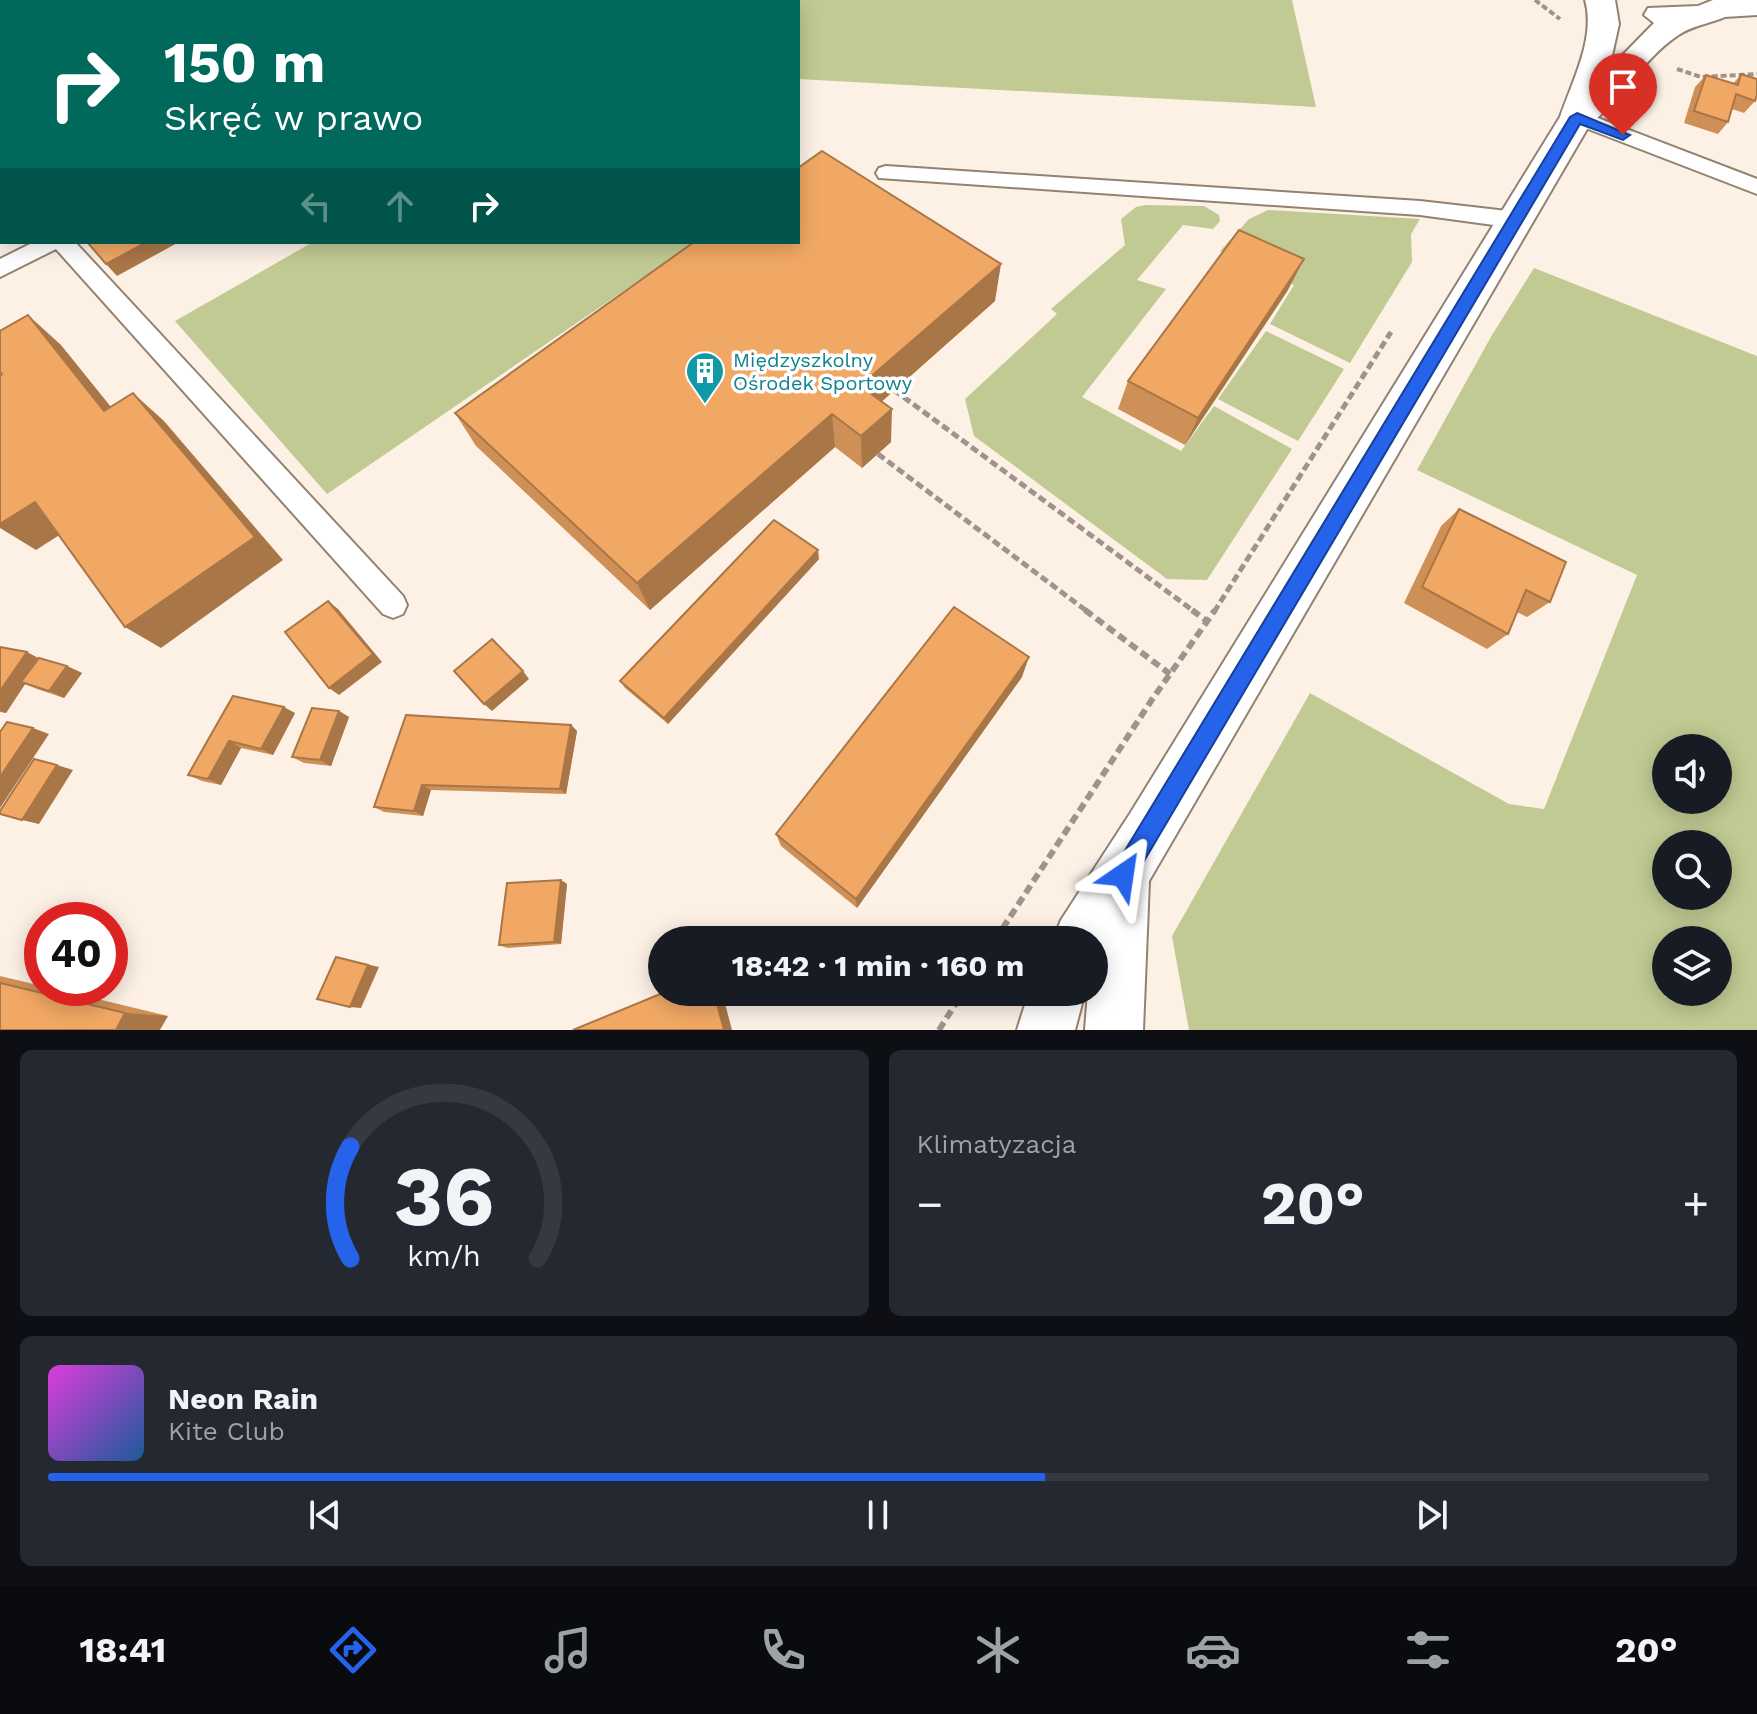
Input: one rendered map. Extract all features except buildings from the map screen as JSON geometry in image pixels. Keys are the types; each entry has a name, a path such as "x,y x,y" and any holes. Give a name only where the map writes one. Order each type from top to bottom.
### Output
{"street":[{"path":"1603,0 1651,14 1689,17"},
{"path":"1090,926 1577,117 1604,28 1606,9 1603,0"},
{"path":"1577,117 1618,79 1648,42 1673,23 1728,4 1757,6"},
{"path":"1114,1030 1123,875"},
{"path":"1046,1030 1053,1006"}],"lane":[{"path":"1577,117 1757,187"},
{"path":"886,173 1420,208 1516,220"},
{"path":"0,269 48,244"},
{"path":"64,244 393,605"}],"path":[{"path":"1535,0 1569,25"},
{"path":"1675,68 1701,77 1757,74"},
{"path":"1004,926 1170,674 1208,622 1396,323"},
{"path":"894,390 1208,622"},
{"path":"878,454 1170,674"},
{"path":"939,1030 954,1006"}],"green space":[{"path":"800,0 1292,0 1316,107 800,79"},
{"path":"1204,206 1219,215 1220,221 1213,229 1183,225 1137,280 1166,289 1082,397 1181,451 1214,406 1292,449 1207,580 1167,579 974,436 965,399 1057,314 1051,309 1125,245 1121,219 1136,207"},
{"path":"1268,210 1420,219 1411,234 1412,262 1350,363 1270,324 1294,285 1220,251 1249,219"},
{"path":"310,244 692,244 327,494 175,321"},
{"path":"1534,268 1757,356 1757,1030 1189,1030 1172,936 1310,693 1509,804 1544,809 1637,575 1417,470 1492,335"},
{"path":"1266,331 1344,369 1298,441 1218,399"}],"place":[{"name":"Międzyszkolny Ośrodek Sportowy","path":"705,405"}],"route":[{"path":"1123,875 1577,117 1623,135"}]}
